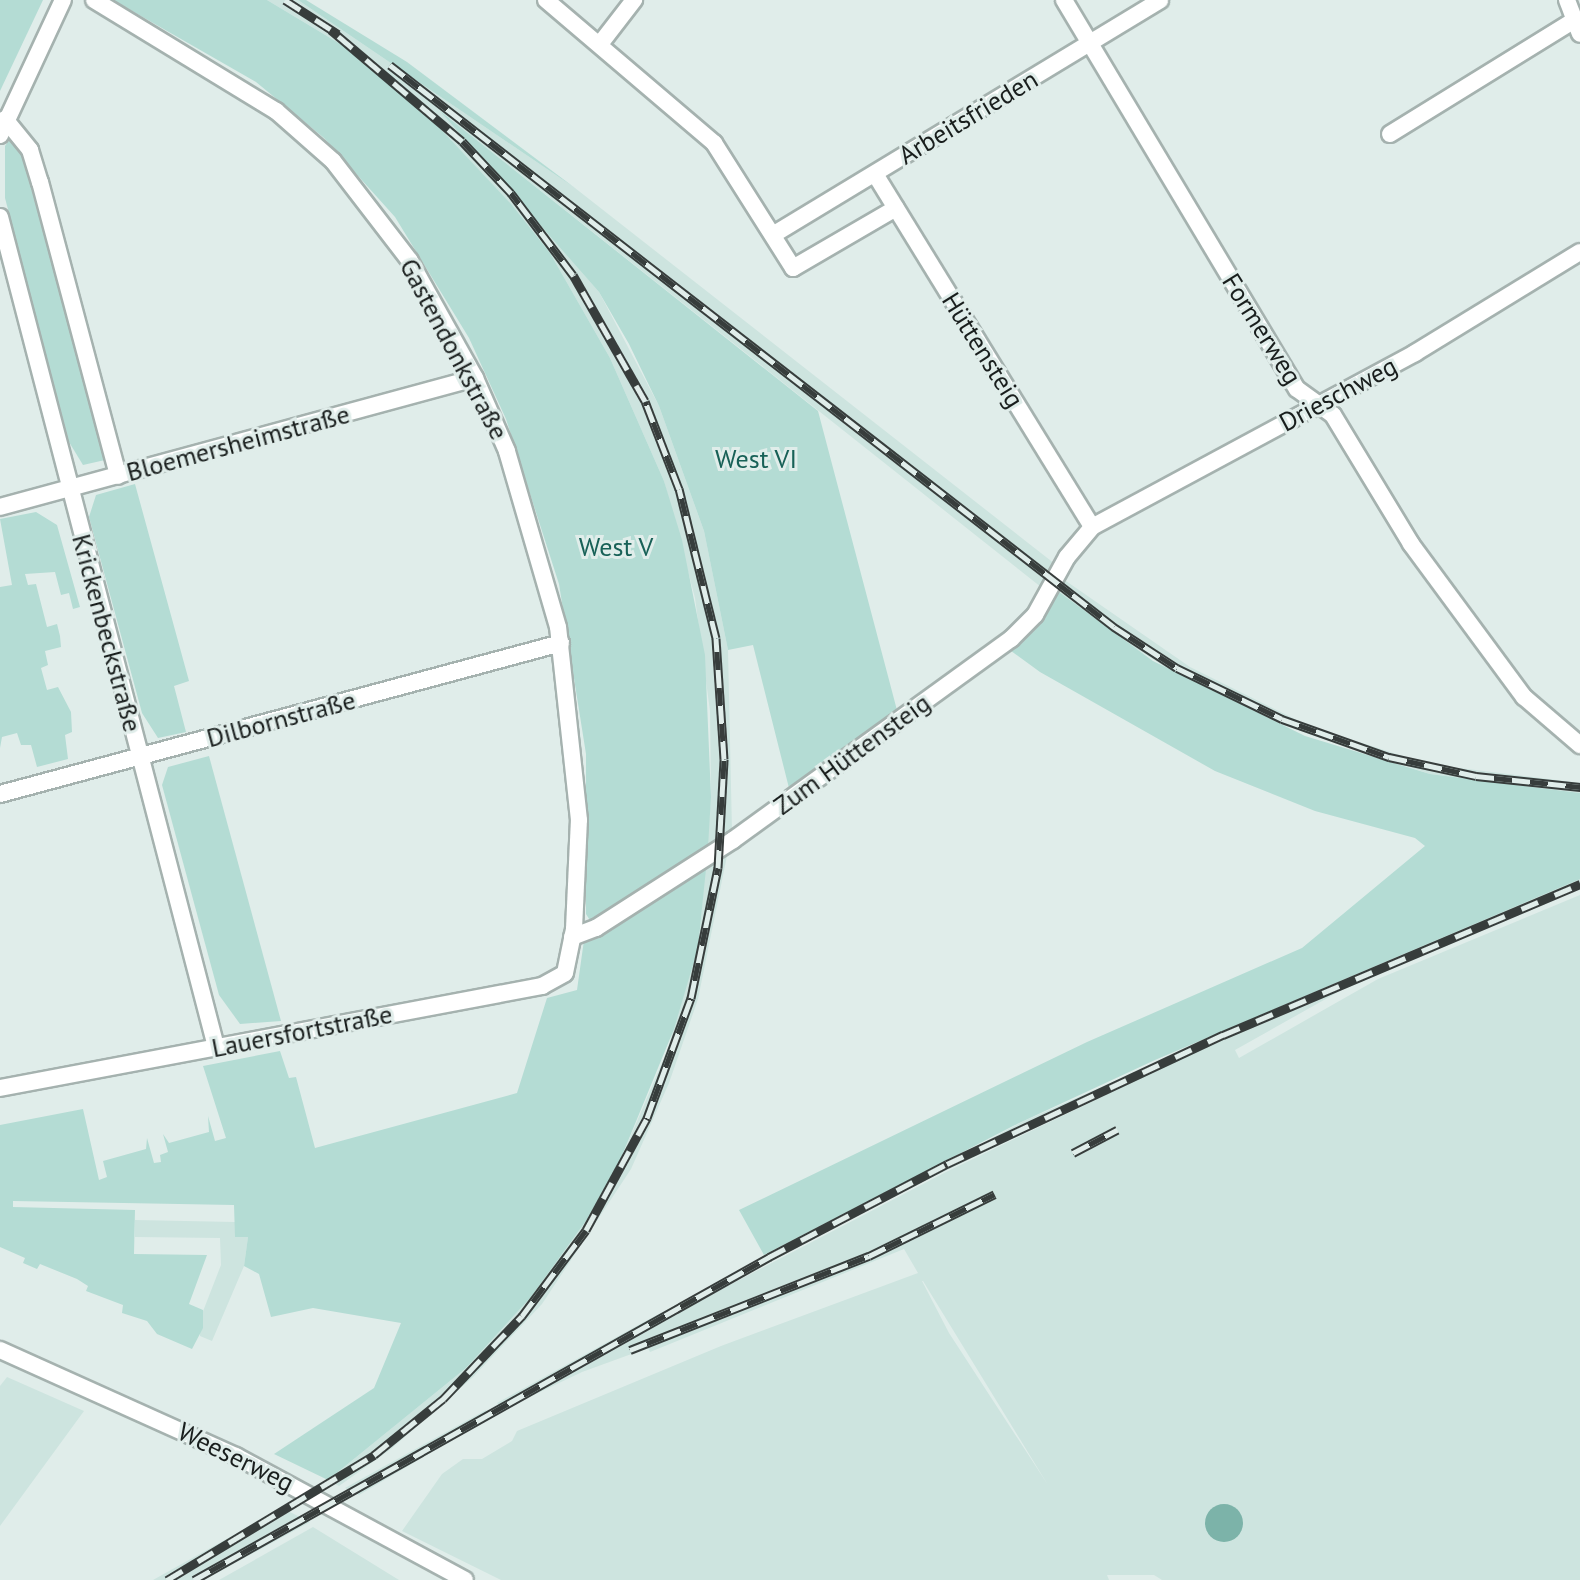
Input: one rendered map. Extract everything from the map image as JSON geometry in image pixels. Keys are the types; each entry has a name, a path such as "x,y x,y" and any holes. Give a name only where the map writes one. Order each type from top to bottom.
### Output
{"street":[{"path":"63,0 3,127 30,150 37,171 118,476"},
{"name":"Gastendonkstraße","path":"94,0 276,111 333,161 410,261 475,378 507,451 561,643 579,820 572,937"},
{"path":"546,0 714,143 776,233 793,268 896,208"},
{"path":"600,44 634,0"},
{"name":"Formerweg","path":"1064,0 1087,44 1297,389 1333,415 1411,544 1524,697 1580,745"},
{"name":"Arbeitsfrieden","path":"776,233 1160,0"},
{"path":"1390,134 1576,28 1567,0"},
{"name":"Hüttensteig","path":"875,174 1092,527"},
{"name":"Krickenbeckstraße","path":"0,217 68,492 216,1047"},
{"name":"Drieschweg","path":"1092,527 1490,311 1580,252"},
{"name":"Bloemersheimstraße","path":"0,507 68,492 475,378"},
{"name":"Zum Hüttensteig","path":"572,937 596,928 733,840 1011,639 1035,615 1067,557 1092,527"},
{"name":"Dilbornstraße","path":"0,794 561,643"},
{"name":"Lauersfortstraße","path":"0,1088 542,986 565,973 572,937"},
{"name":"Weeserweg","path":"0,1350 236,1456 465,1580"}],"shaded area":[{"path":"267,0 298,0 575,188 1055,564 1041,587 444,114 599,292 659,406 704,531 728,650 732,831 698,999 669,1083 631,1169 542,1304 473,1377 391,1449 339,1486 328,1480 466,1368 531,1297 588,1218 620,1161 667,1051 699,943 711,797 710,711 695,598 664,481 610,358 550,253 433,121 357,54"},
{"path":"1066,581 1190,667 1307,725 1427,764 1580,783 1580,793 1430,774 1265,719 1184,679 1118,637 1057,590"},
{"path":"1580,877 1580,888 1347,987 1235,1050 1239,1058 1378,979 1580,895 1580,1580 1162,1580 1154,1575 1107,1575 1109,1580 501,1580 402,1531 442,1474 463,1459 482,1459 512,1441 517,1431 721,1346 918,1273 904,1249 650,1352 648,1348 582,1372 502,1410 497,1403 1024,1121","holes":["1203,1048 946,1172 649,1327 897,1194","923,1281 1048,1485 949,1333"]},
{"path":"135,1220 235,1222 235,1237 248,1237 244,1266 212,1341 200,1336 200,1319 221,1265 220,1238 135,1237"},
{"path":"7,1377 84,1411 0,1526 0,1386"},
{"path":"486,1410 491,1417 359,1495 345,1488"},
{"path":"1224,1504 1237,1510 1243,1523 1237,1536 1224,1542 1211,1536 1205,1523 1211,1510"},
{"path":"282,1508 310,1522 204,1580 153,1580"},
{"path":"313,1527 399,1580 219,1580"}],"green space":[{"path":"0,0 43,0 0,91"},
{"name":"West V","path":"113,0 267,0 357,54 433,121 511,204 550,253 610,358 664,481 682,540 705,655 711,797 708,847 591,922 586,914 586,754 559,584 506,419 469,338 395,217 324,138 256,82"},
{"path":"298,0 306,0 407,62 575,188"},
{"name":"West VI","path":"440,111 818,411 898,714 790,792 753,645 728,650 704,531 659,406 629,344 599,292"},
{"path":"10,139 20,147 105,460 83,465 69,442 5,198 5,146"},
{"path":"135,484 189,681 174,686 186,732 158,738 142,713 89,517 96,495"},
{"path":"36,512 57,525 80,607 73,609 69,593 61,595 55,572 25,574 28,585 36,584 47,627 57,624 60,636 61,647 45,651 48,665 41,668 47,690 58,687 71,712 72,732 65,735 68,759 37,767 31,745 21,745 17,733 2,737 0,748 0,587 12,585 0,519"},
{"path":"1055,589 1153,661 1305,736 1430,774 1580,793 1580,879 1155,1060 1013,1126 764,1255 739,1210 1087,1042 1302,948 1425,846 1415,838 1315,811 1215,771 1040,672 1007,648"},
{"path":"209,756 281,1021 240,1024 219,995 162,785 168,767"},
{"path":"707,859 698,948 674,1029 621,1158 588,1218 531,1297 466,1368 328,1480 274,1454 374,1388 401,1323 313,1308 271,1317 259,1274 244,1266 248,1237 235,1237 234,1205 13,1201 13,1207 135,1210 134,1254 207,1255 189,1304 203,1310 203,1328 192,1349 157,1334 147,1321 122,1313 123,1305 86,1291 88,1286 77,1279 40,1264 37,1269 23,1263 25,1258 0,1247 0,1125 83,1109 99,1180 107,1177 103,1161 146,1149 147,1138 154,1163 161,1162 160,1155 168,1152 163,1134 169,1143 209,1132 208,1116 215,1141 226,1138 203,1066 280,1051 289,1078 296,1077 315,1148 517,1093 547,998 577,990 584,940"}],"railway":[{"path":"285,0 338,34"},
{"path":"167,1580 374,1455 443,1399 522,1316 586,1230 647,1118 691,998 718,868 724,759 716,638 679,489 645,401 573,275 511,193 462,141 331,30"},
{"path":"390,65 1114,627 1177,668 1282,719 1389,757 1476,776 1580,787"},
{"path":"194,1580 769,1257 947,1164 1223,1035 1580,884"},
{"path":"1073,1153 1117,1130"},
{"path":"630,1350 869,1256 995,1194"}]}
